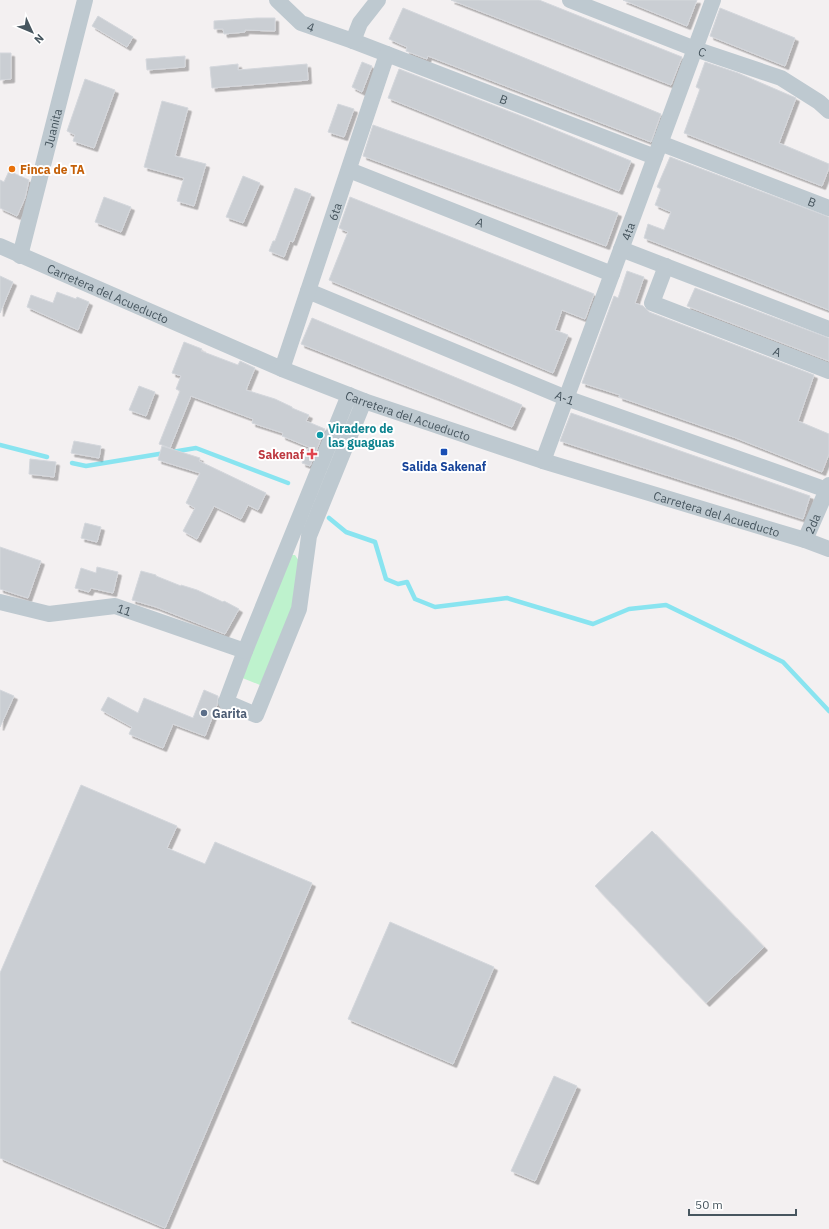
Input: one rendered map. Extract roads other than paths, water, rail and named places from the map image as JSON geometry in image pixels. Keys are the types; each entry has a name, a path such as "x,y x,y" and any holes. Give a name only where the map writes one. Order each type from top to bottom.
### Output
{"street":[{"name":"Juanita","path":"20,256 85,0"},
{"name":"4","path":"277,0 301,23 353,41"},
{"path":"353,41 360,23 378,0"},
{"name":"C","path":"570,0 695,49 781,78 819,102 829,111"},
{"name":"4ta","path":"543,462 713,0"},
{"name":"B","path":"353,41 658,150 829,208"},
{"name":"6ta","path":"282,369 387,54"},
{"name":"A","path":"348,170 612,274"},
{"name":"Carretera del Acueducto","path":"0,246 282,369 356,398 543,462 805,540 829,549"},
{"path":"621,249 829,329"},
{"name":"A","path":"666,266 652,303 829,370"},
{"name":"A-1","path":"308,291 566,398 828,487"},
{"path":"356,398 309,536 299,609 256,715 226,702 244,651 356,398"},
{"name":"2da","path":"805,540 828,487"},
{"name":"11","path":"0,602 50,614 115,606 244,651"}],"waterway":[{"path":"0,445 47,457"},
{"path":"172,452 196,448 288,483"},
{"path":"72,463 86,466 165,453"},
{"path":"329,518 346,532 375,542 386,579 398,584 407,582 415,599 435,607 507,598 593,624 629,609 666,605 783,662 829,711"}],"place":[{"name":"Finca de TA","path":"12,169"},
{"name":"Viradero de las guaguas","path":"320,435"},
{"name":"Salida Sakenaf","path":"444,452"},
{"name":"Sakenaf","path":"312,454"},
{"name":"Garita","path":"204,713"}]}
